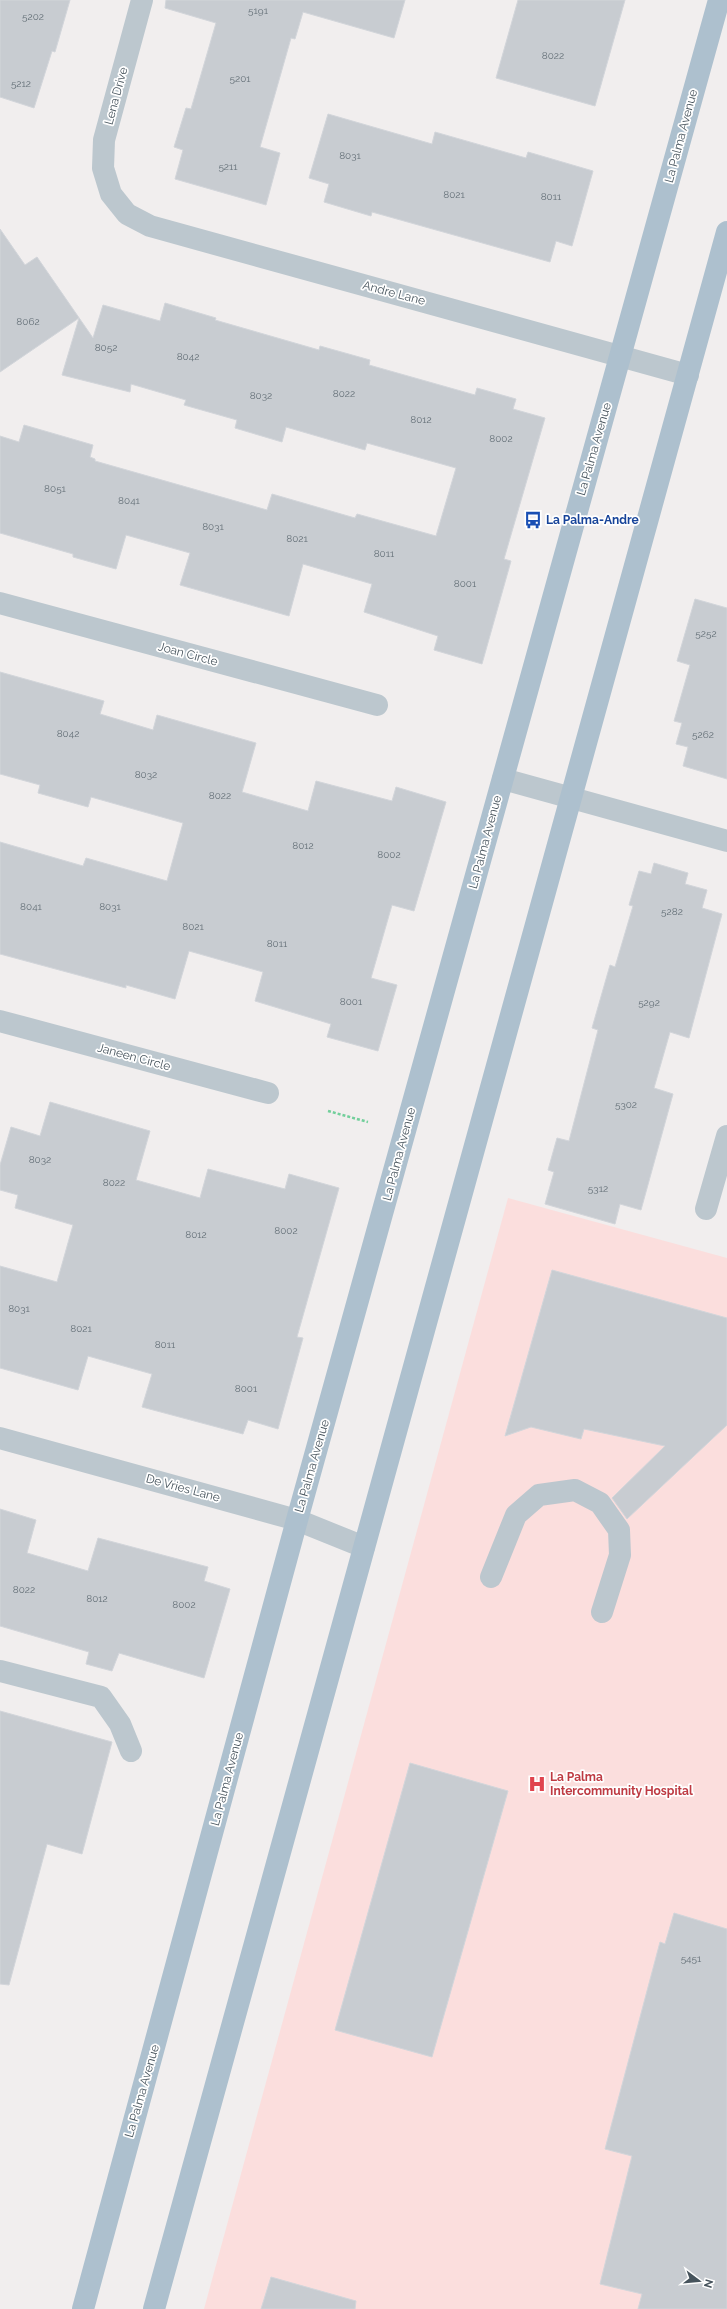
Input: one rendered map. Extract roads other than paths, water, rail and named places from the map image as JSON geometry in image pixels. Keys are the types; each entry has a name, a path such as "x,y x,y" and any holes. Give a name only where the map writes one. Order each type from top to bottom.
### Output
{"main road":[{"name":"La Palma Avenue","path":"83,2309 297,1520 719,0"},
{"path":"154,2309 727,232"}],"street":[{"name":"Lena Drive","path":"111,194 103,168 104,140 142,0"},
{"name":"Andre Lane","path":"111,194 127,214 150,226 688,375"},
{"name":"Joan Circle","path":"0,603 377,705"},
{"path":"503,779 571,796 727,841"},
{"name":"Janeen Circle","path":"0,1021 268,1093"},
{"path":"706,1209 727,1136"},
{"name":"De Vries Lane","path":"0,1438 297,1520 364,1547"},
{"path":"491,1577 516,1515 539,1495 575,1490 600,1503 619,1530 620,1555 602,1612"},
{"path":"0,1671 101,1697 120,1724 131,1751"}],"place":[{"name":"La Palma-Andre","path":"533,520"},
{"name":"La Palma Intercommunity Hospital","path":"537,1784"}]}
